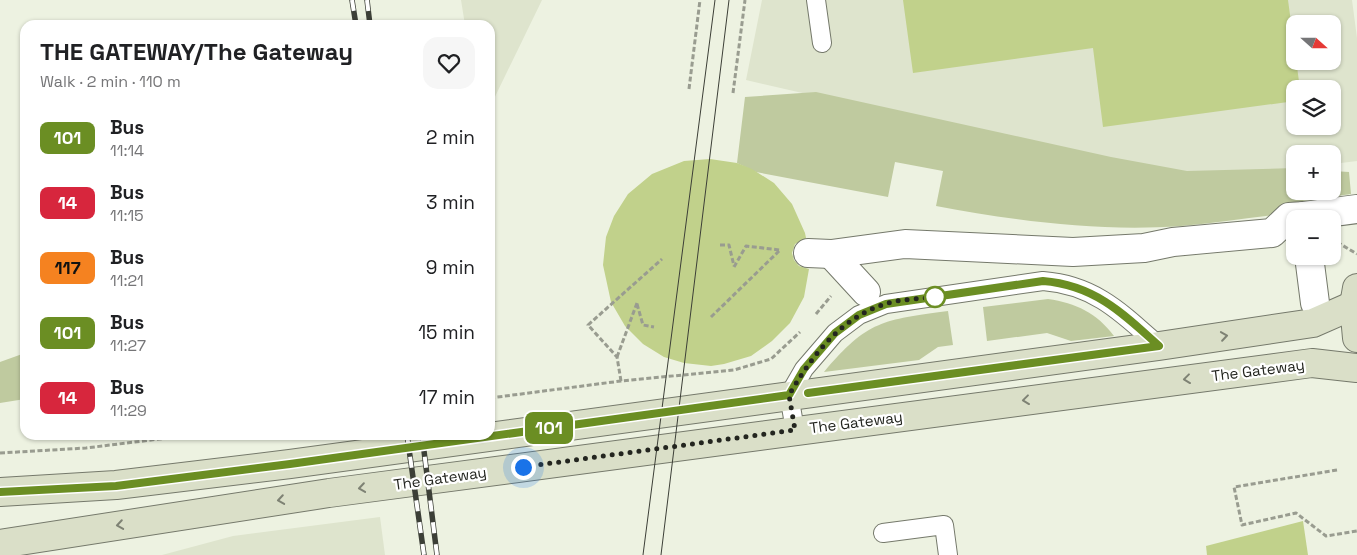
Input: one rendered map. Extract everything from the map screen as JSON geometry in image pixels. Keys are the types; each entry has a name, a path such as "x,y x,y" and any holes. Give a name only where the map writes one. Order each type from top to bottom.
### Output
{"street":[{"path":"1341,211 1357,209"},
{"path":"866,292 820,254 905,244 1072,252 1144,248 1173,242 1272,232 1286,220"},
{"path":"1310,265 1315,303"},
{"path":"1356,296 1357,338"},
{"path":"495,436 1159,346 1313,323 1356,296"},
{"name":"The Gateway","path":"0,544 329,493 795,430 1312,363 1357,368"},
{"path":"0,492 116,486 464,440"}],"lane":[{"path":"816,0 822,43"},
{"path":"795,430 789,395 804,369 835,333 859,315 886,304 1043,281 1062,283 1093,293 1126,316 1159,346"},
{"path":"883,534 944,525 948,555"}],"path":[{"path":"690,89 700,0"},
{"path":"733,93 745,0"},
{"path":"1341,244 1357,254"},
{"path":"711,317 780,250 746,246 734,267 729,245 720,245"},
{"path":"617,358 588,325 662,259"},
{"path":"621,381 617,358 637,303 643,325 654,327"},
{"path":"0,454 86,448 151,440"},
{"path":"1337,470 1234,487 1242,524 1296,513 1326,536 1357,531"}],"shaded area":[{"path":"461,0 542,0 495,97 495,20 464,20"},
{"path":"762,0 1352,0 1357,38 1357,161 1341,163 1341,145 1286,145 1286,169 1186,181 746,80"},
{"path":"380,517 385,555 162,555 233,536"}],"green space":[{"path":"816,92 1111,157 1187,171 1286,168 1286,200 1310,200 1282,204 1283,214 1181,226 1120,228 1027,221 936,206 943,171 895,162 888,197 756,172 737,163 745,97"},
{"path":"1341,172 1349,172 1351,194 1341,195"},
{"path":"1048,299 1068,303 1085,310 1100,321 1114,336 1071,341 1047,333 987,341 983,307"},
{"path":"948,311 953,345 938,347 919,360 824,372 853,342 865,332 878,325 907,317"},
{"path":"20,355 20,400 0,403 0,362"}],"building":[{"path":"903,0 1288,0 1290,15 1286,15 1286,70 1297,70 1299,80 1286,80 1286,102 1103,127 1093,48 913,73"},
{"path":"710,159 737,163 752,169 774,183 792,204 805,233 806,238 795,244 792,253 794,260 799,266 809,269 804,297 790,323 772,341 751,356 711,366 684,363 664,357 643,344 625,326 611,302 603,265 606,237 614,216 628,194 652,174 684,161"},
{"path":"1303,521 1308,555 1207,555 1206,546"}],"tram line":[{"path":"643,555 715,0"},
{"path":"661,555 729,0"}],"railway":[{"path":"352,0 355,20"},
{"path":"367,0 369,20"},
{"path":"408,440 424,555"},
{"path":"423,440 437,555"}],"bus line":[{"name":"101","path":"495,436 789,395 804,369 835,333 859,315 886,304 1043,281 1076,286 1093,293 1126,316 1159,346 808,393"},
{"name":"101","path":"0,492 116,486 464,440"}],"route":[{"path":"523,467 795,430 789,395 804,369 835,333 859,315 886,304 935,297"}]}
